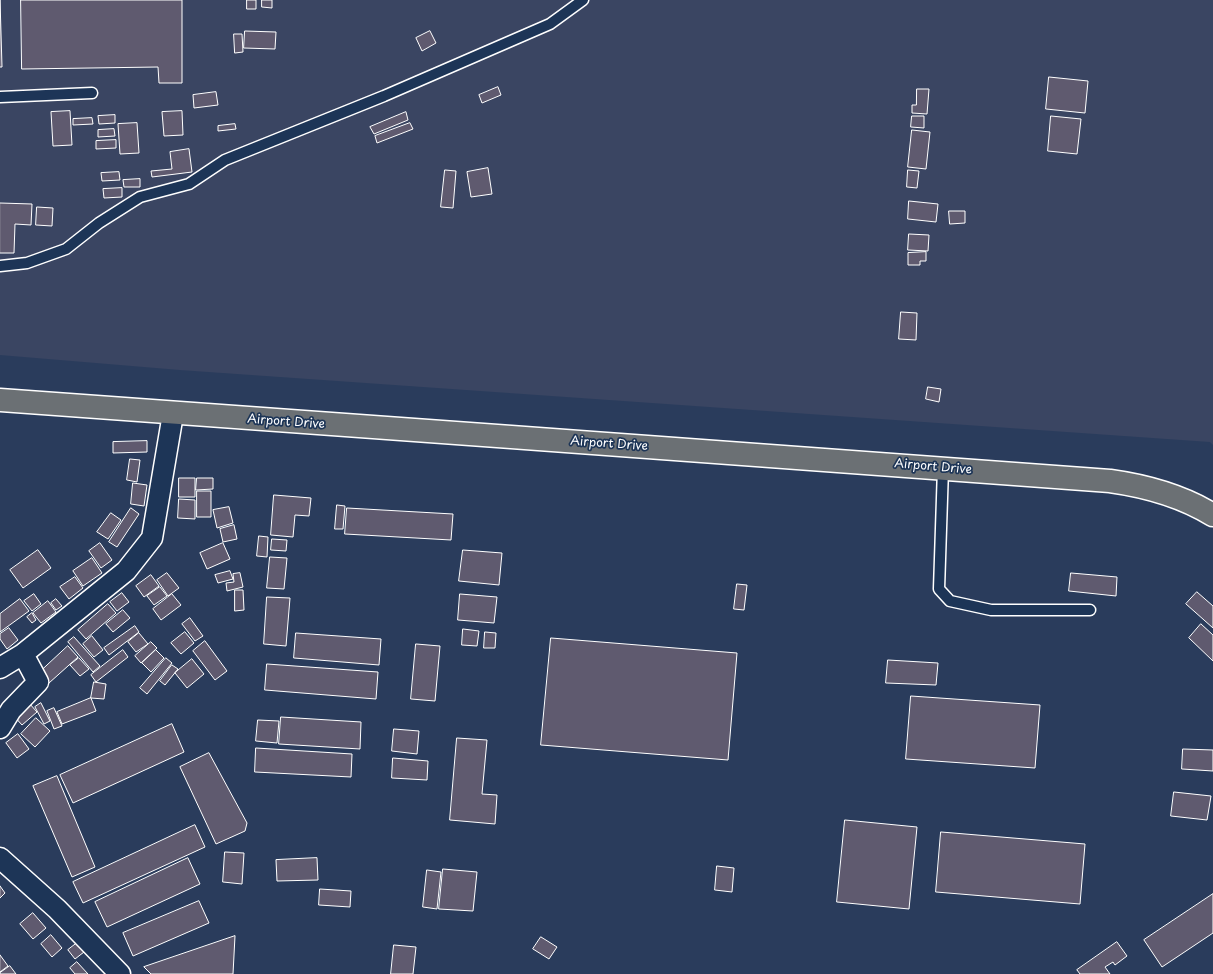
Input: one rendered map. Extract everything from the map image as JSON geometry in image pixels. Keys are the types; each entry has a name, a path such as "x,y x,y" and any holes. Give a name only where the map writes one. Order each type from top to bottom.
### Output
{"main road":[{"name":"Airport Drive","path":"0,400 173,414 943,468 1137,485 1203,508 1213,515"}],"street":[{"path":"0,668 22,654 126,571 152,538 173,414"},
{"path":"0,728 10,710 38,682 22,654"},
{"path":"0,858 57,909 120,974"}],"lane":[{"path":"0,266 27,263 66,248 99,223 140,197 189,184 225,160 348,112 543,27 583,0"},
{"path":"0,97 92,93"},
{"path":"943,468 939,589 950,601 991,610 1090,610"}],"shaded area":[{"path":"0,0 1213,0 1213,445 1210,442 180,370 0,355"}],"building":[{"path":"0,0 2,67 0,67"},
{"path":"21,0 182,0 182,83 159,83 158,67 22,69"},
{"path":"247,0 256,0 256,9 247,9"},
{"path":"262,0 272,0 272,8 262,7"},
{"path":"245,31 276,32 275,49 244,48"},
{"path":"430,31 436,43 422,51 416,38"},
{"path":"234,34 242,34 243,52 235,53"},
{"path":"1049,77 1088,81 1085,113 1046,109"},
{"path":"498,87 501,95 482,103 479,95"},
{"path":"917,89 929,89 927,114 912,113 912,105 916,105"},
{"path":"216,92 218,105 194,108 193,95"},
{"path":"70,111 72,145 53,146 51,112"},
{"path":"182,111 183,135 164,136 162,112"},
{"path":"406,112 408,120 374,134 370,127"},
{"path":"115,115 115,123 99,124 98,116"},
{"path":"912,116 924,116 924,128 911,127"},
{"path":"1051,116 1081,119 1077,154 1048,151"},
{"path":"92,118 93,124 73,125 73,119"},
{"path":"137,123 139,153 120,154 118,124"},
{"path":"410,123 413,129 377,143 375,136"},
{"path":"235,124 236,129 218,131 218,126"},
{"path":"114,129 115,136 98,137 98,130"},
{"path":"912,130 930,132 926,169 908,167"},
{"path":"116,140 116,148 96,149 96,141"},
{"path":"189,149 192,172 152,177 151,171 172,169 170,152"},
{"path":"488,168 492,194 471,197 467,172"},
{"path":"445,170 456,171 453,208 441,207"},
{"path":"908,170 919,171 917,188 907,187"},
{"path":"119,172 120,180 102,181 101,173"},
{"path":"140,179 140,187 124,187 123,180"},
{"path":"122,188 122,197 104,198 103,189"},
{"path":"909,201 938,204 936,222 908,219"},
{"path":"0,203 32,204 31,225 15,224 14,253 0,253"},
{"path":"37,207 53,208 52,226 36,225"},
{"path":"949,211 965,211 965,223 950,224"},
{"path":"909,234 929,235 928,251 908,250"},
{"path":"926,252 926,261 920,261 920,265 908,265 908,253"},
{"path":"901,312 917,313 916,340 899,339"},
{"path":"928,387 941,389 939,402 926,399"},
{"path":"147,441 147,452 113,453 113,442"},
{"path":"130,459 140,460 137,482 127,480"},
{"path":"179,478 195,478 195,497 179,497"},
{"path":"197,478 213,478 213,489 196,490"},
{"path":"133,483 147,485 144,506 131,504"},
{"path":"197,491 211,491 211,517 197,517"},
{"path":"274,495 311,498 309,516 295,515 293,537 271,535"},
{"path":"179,499 195,500 195,519 178,518"},
{"path":"337,505 345,506 343,529 335,529"},
{"path":"229,507 233,523 217,528 213,510"},
{"path":"131,508 139,514 117,547 109,542"},
{"path":"347,508 453,514 451,540 345,534"},
{"path":"111,513 121,520 108,539 97,532"},
{"path":"234,525 237,539 223,542 220,529"},
{"path":"259,536 268,537 267,557 257,556"},
{"path":"272,539 287,540 286,551 271,550"},
{"path":"100,543 112,560 101,568 89,551"},
{"path":"223,543 230,559 207,569 200,553"},
{"path":"38,550 51,568 23,588 10,570"},
{"path":"463,550 502,553 499,585 459,581"},
{"path":"270,557 287,558 284,589 267,588"},
{"path":"92,558 102,573 83,586 73,571"},
{"path":"230,571 233,579 218,583 215,575"},
{"path":"167,573 179,588 168,596 157,580"},
{"path":"240,573 243,587 227,591 226,583 234,582 233,574"},
{"path":"1071,573 1117,577 1116,596 1069,591"},
{"path":"151,575 159,586 144,597 136,586"},
{"path":"75,577 83,588 69,599 60,587"},
{"path":"737,584 747,585 744,610 734,609"},
{"path":"160,587 167,596 154,605 147,596"},
{"path":"235,590 243,590 244,610 235,611"},
{"path":"1197,592 1213,606 1213,628 1186,604"},
{"path":"122,593 129,602 117,611 110,602"},
{"path":"34,594 41,604 32,611 24,601"},
{"path":"172,594 181,605 161,620 153,609"},
{"path":"460,594 497,597 494,623 458,620"},
{"path":"267,597 290,598 286,646 264,644"},
{"path":"20,599 29,611 0,632 0,614"},
{"path":"56,599 62,606 56,610 51,603"},
{"path":"48,601 56,612 41,623 33,613"},
{"path":"108,604 116,613 86,639 78,630"},
{"path":"123,610 130,618 113,632 106,624"},
{"path":"32,613 36,620 32,623 27,617"},
{"path":"190,618 203,636 195,641 182,624"},
{"path":"1201,624 1213,635 1213,661 1189,638"},
{"path":"135,626 139,632 109,655 104,648"},
{"path":"9,628 18,640 7,649 0,639 0,634"},
{"path":"463,629 479,631 477,646 462,645"},
{"path":"185,632 194,643 181,654 171,643"},
{"path":"485,632 496,633 495,648 484,648"},
{"path":"139,633 148,644 136,652 128,642"},
{"path":"296,633 381,639 379,665 294,658"},
{"path":"92,636 103,650 94,657 83,644"},
{"path":"74,637 100,666 93,672 68,642"},
{"path":"551,638 737,653 728,760 541,745"},
{"path":"205,641 227,671 215,680 193,651"},
{"path":"151,642 157,648 141,663 135,656"},
{"path":"416,644 440,646 435,701 411,699"},
{"path":"68,646 78,657 49,683 39,673"},
{"path":"123,650 128,657 96,682 91,675"},
{"path":"156,650 164,658 151,672 142,663"},
{"path":"79,658 89,669 80,676 70,665"},
{"path":"166,658 172,663 147,694 140,688"},
{"path":"192,659 204,674 187,688 175,673"},
{"path":"888,660 938,663 936,685 886,683"},
{"path":"267,664 378,672 376,699 265,690"},
{"path":"172,665 178,669 165,685 160,681"},
{"path":"94,682 106,684 104,699 91,698"},
{"path":"911,696 1040,705 1035,768 906,759"},
{"path":"91,698 96,711 62,724 57,712"},
{"path":"29,703 37,712 22,725 13,715"},
{"path":"41,703 50,721 44,724 35,707"},
{"path":"54,708 62,726 54,729 47,711"},
{"path":"281,717 361,722 360,749 279,744"},
{"path":"36,718 50,731 35,747 21,734"},
{"path":"258,720 279,721 277,743 256,741"},
{"path":"172,724 184,752 73,803 60,775"},
{"path":"394,729 419,731 417,754 392,751"},
{"path":"18,734 29,749 17,758 6,743"},
{"path":"457,738 487,740 482,794 497,795 495,824 450,820"},
{"path":"256,748 352,754 351,777 255,772"},
{"path":"1183,749 1213,750 1213,771 1182,769"},
{"path":"209,753 247,823 245,831 216,844 180,767"},
{"path":"393,758 428,761 427,780 392,778"},
{"path":"57,776 95,867 72,877 33,786"},
{"path":"1174,792 1211,796 1207,820 1171,816"},
{"path":"845,820 917,827 909,909 837,902"},
{"path":"195,825 205,847 83,903 73,882"},
{"path":"941,832 1085,844 1080,904 936,892"},
{"path":"225,852 244,853 242,884 223,882"},
{"path":"188,858 200,884 107,927 95,902"},
{"path":"317,858 318,880 277,881 276,860"},
{"path":"717,866 734,868 732,892 715,890"},
{"path":"443,869 477,872 473,911 439,909"},
{"path":"427,870 441,872 437,909 423,907"},
{"path":"0,886 5,893 0,898"},
{"path":"320,889 351,891 350,907 319,905"},
{"path":"1213,894 1213,933 1162,967 1144,940"},
{"path":"199,901 209,923 133,956 123,933"},
{"path":"33,913 46,928 33,939 20,924"},
{"path":"51,935 62,948 52,957 41,944"},
{"path":"235,936 233,974 151,974 144,967"},
{"path":"541,937 557,947 549,959 533,949"},
{"path":"1117,942 1127,956 1115,965 1113,962 1105,967 1110,974 1080,974 1077,970"},
{"path":"77,943 84,952 75,959 68,950"},
{"path":"394,945 416,947 413,974 391,974"},
{"path":"0,955 8,966 0,972"},
{"path":"77,962 88,974 75,974 70,968"},
{"path":"10,966 16,974 0,974 0,973"}]}
